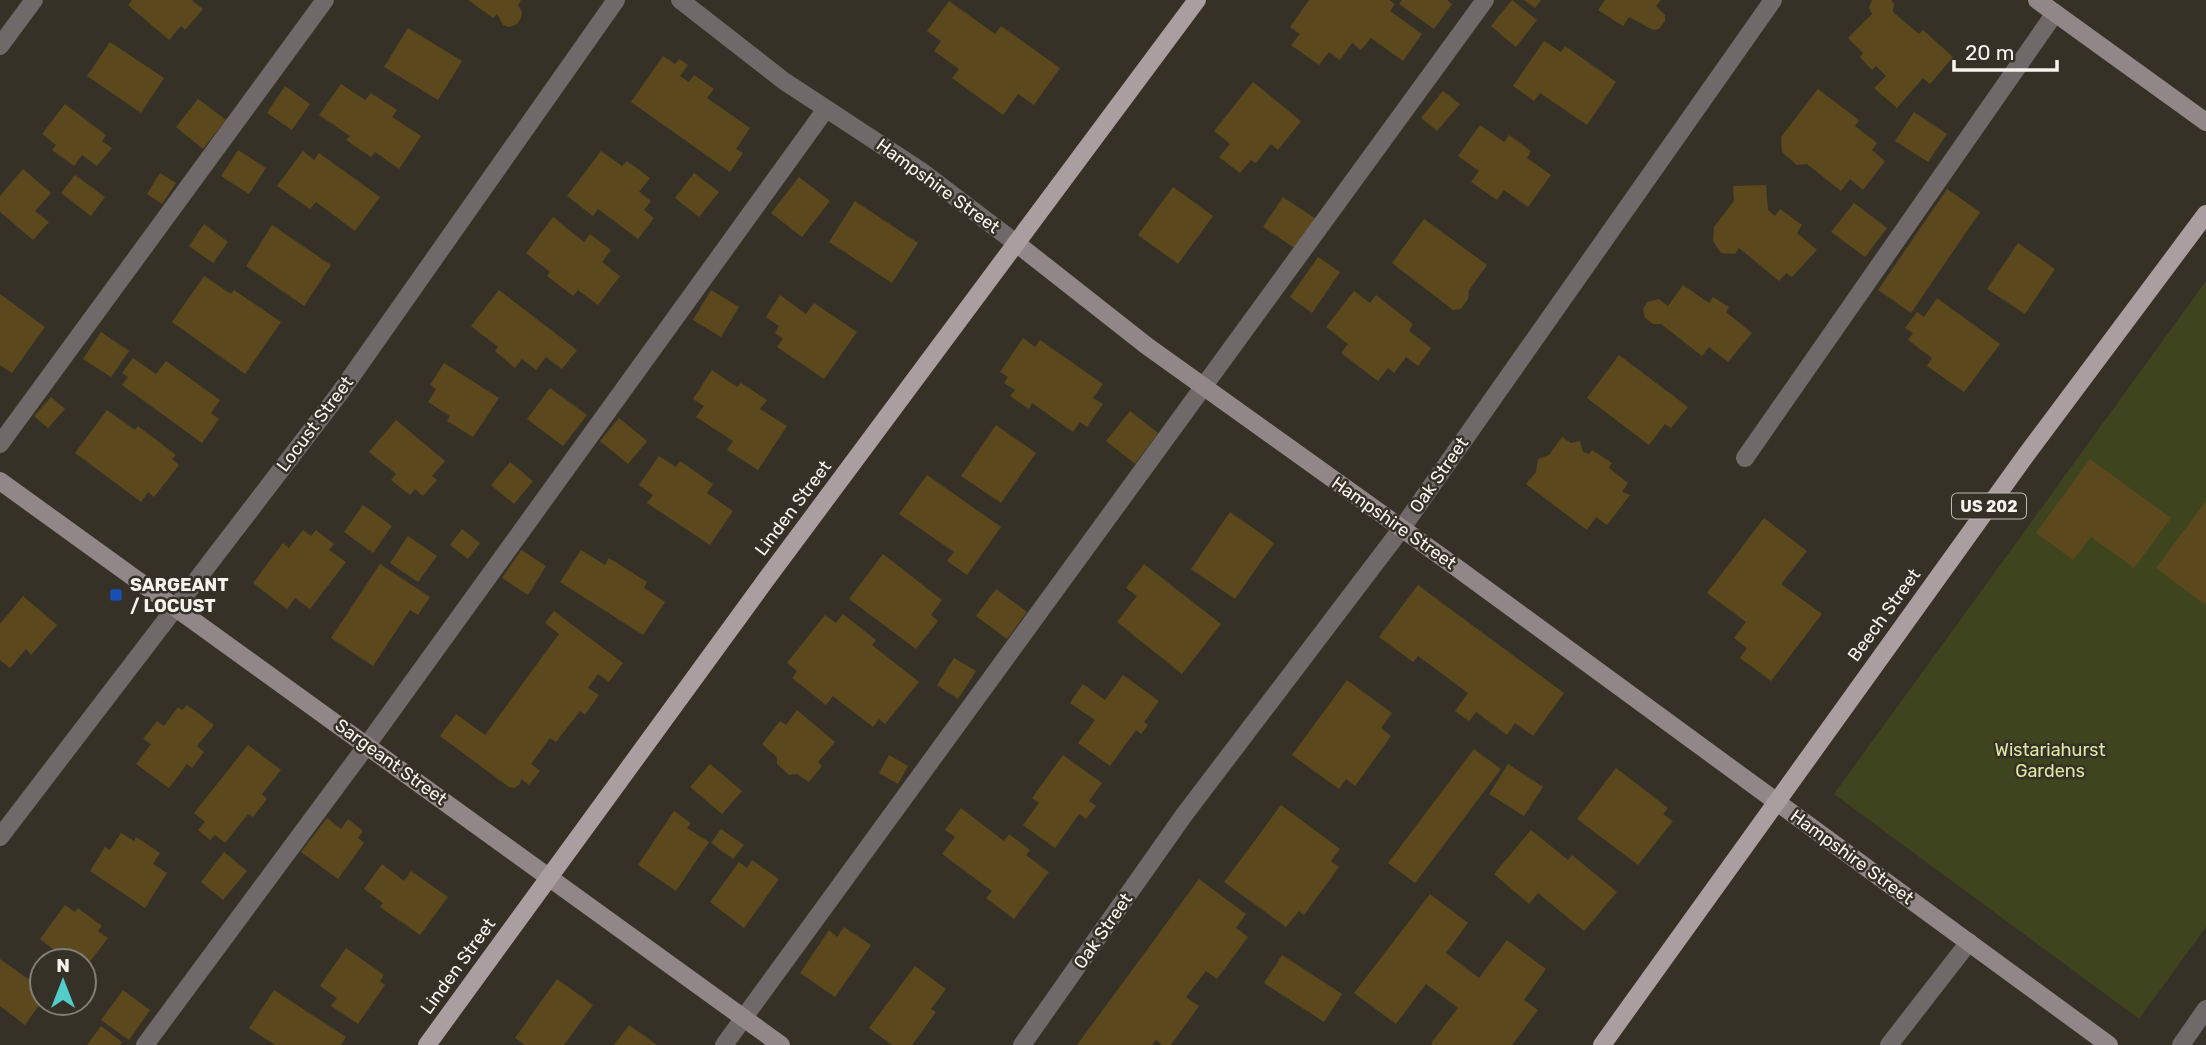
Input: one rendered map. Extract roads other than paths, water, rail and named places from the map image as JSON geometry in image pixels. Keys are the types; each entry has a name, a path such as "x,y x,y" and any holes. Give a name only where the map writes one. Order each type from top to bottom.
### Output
{"main road":[{"name":"Linden Street","path":"427,1045 548,876 1198,0"},
{"name":"Beech Street","path":"1602,1045 1775,800 2026,455 2206,214"}],"street":[{"path":"0,46 34,0"},
{"path":"0,444 325,0"},
{"name":"Locust Street","path":"0,837 339,394 616,0"},
{"name":"Hampshire Street","path":"680,0 784,81 921,171 1147,346 1402,528 2109,1045"},
{"path":"724,1045 1485,0"},
{"name":"Oak Street","path":"1022,1045 1184,815 1402,528 1773,0"},
{"path":"2037,0 2206,122"},
{"path":"1745,458 2054,13"},
{"path":"145,1045 367,745 826,109"},
{"name":"Sargeant Street","path":"0,481 781,1045"},
{"path":"1889,1045 1969,942"},
{"path":"2181,1045 2206,1009"}],"place":[{"name":"SARGEANT / LOCUST","path":"116,595"}],"park label":[{"name":"Wistariahurst Gardens","path":"2050,760"}]}
